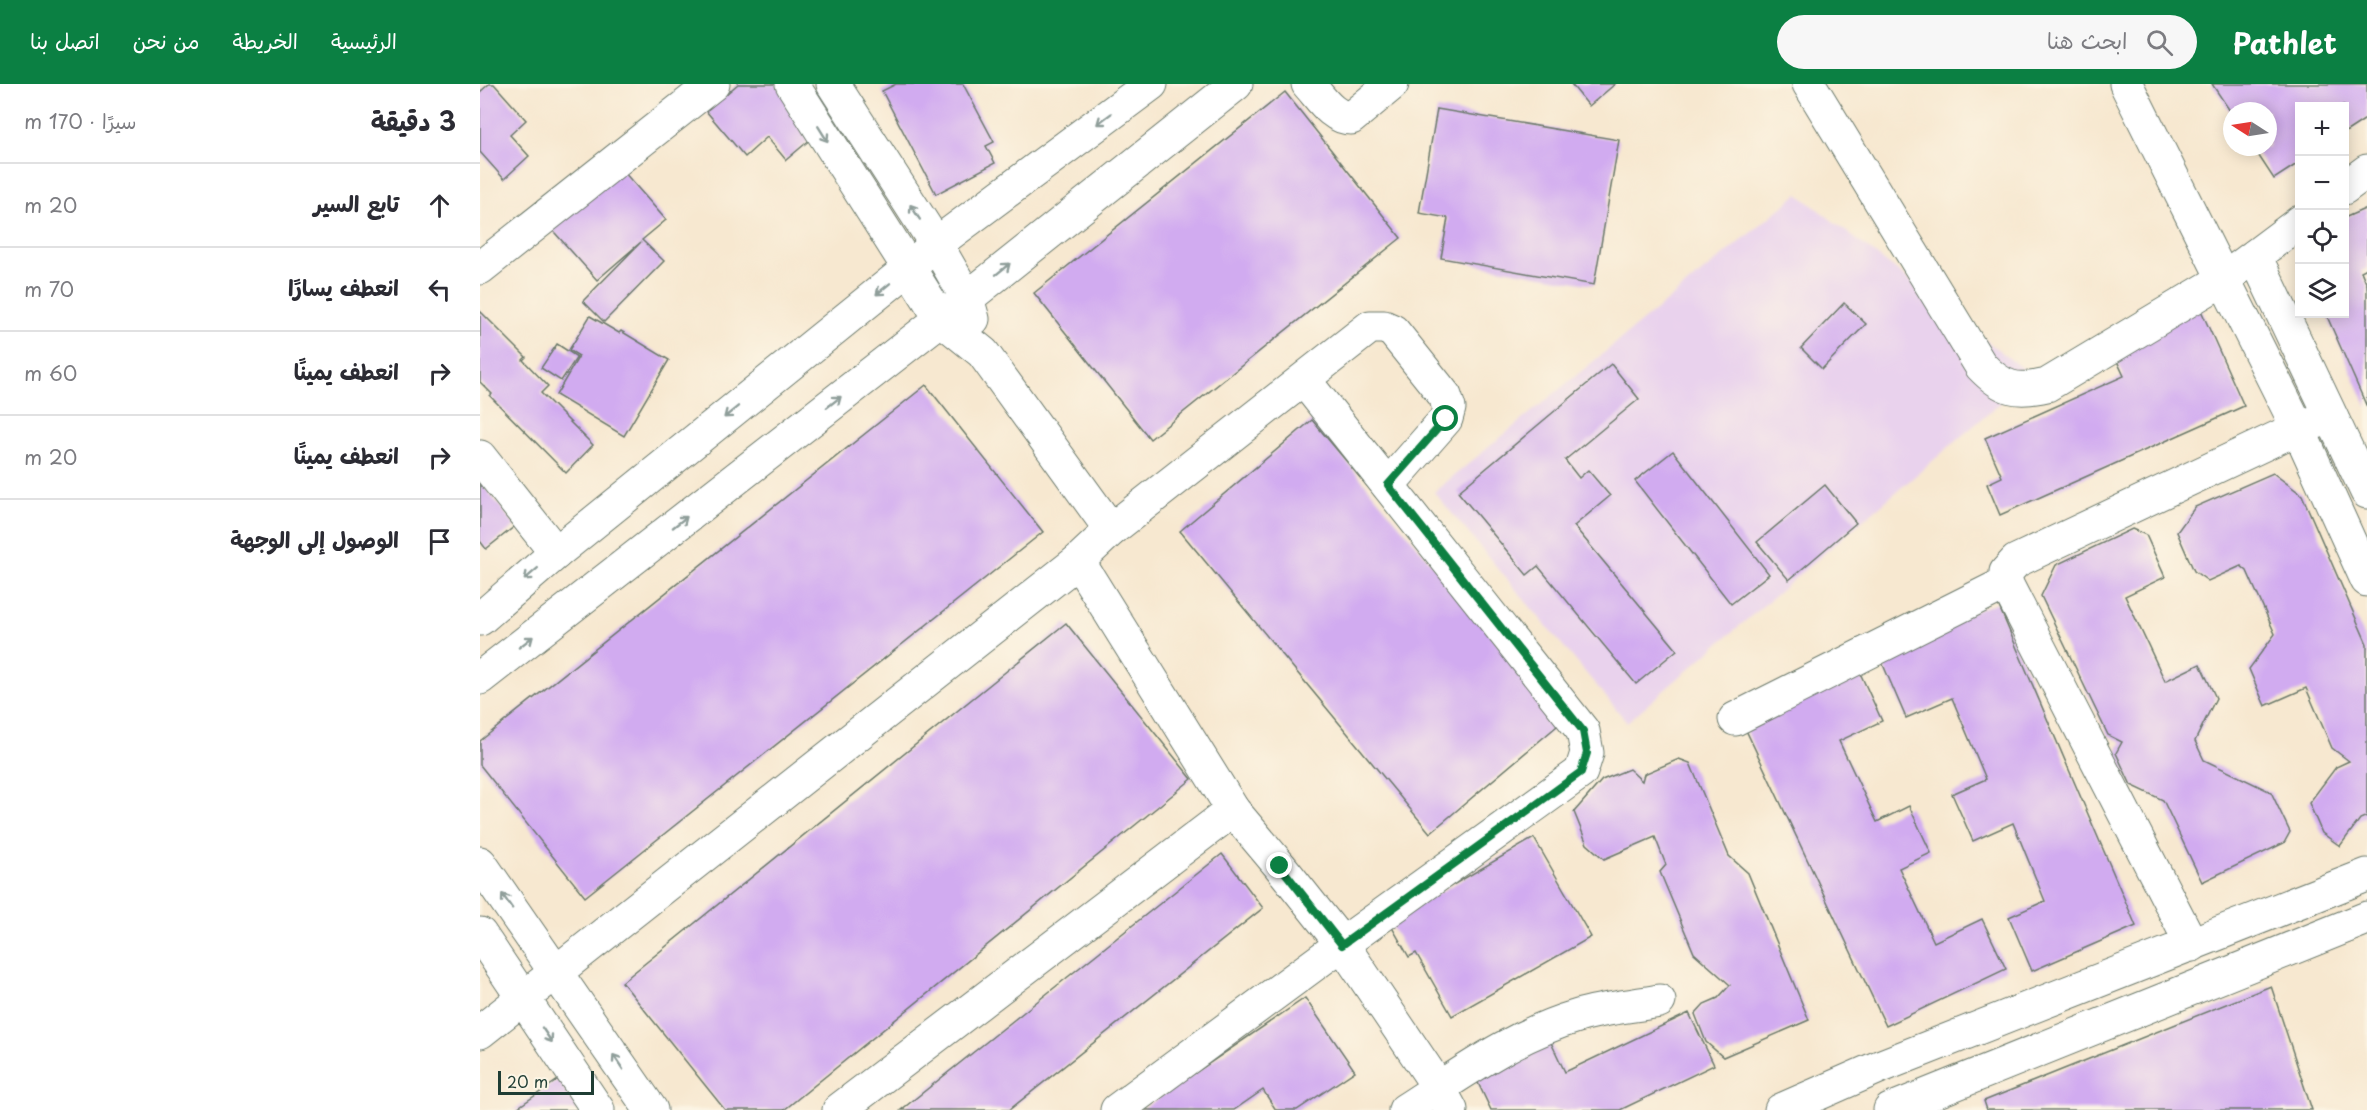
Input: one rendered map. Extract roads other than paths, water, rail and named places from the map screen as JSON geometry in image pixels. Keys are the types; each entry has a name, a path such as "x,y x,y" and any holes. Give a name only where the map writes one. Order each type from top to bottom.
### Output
{"street":[{"path":"480,268 713,84"},
{"path":"792,84 941,319 982,353 1111,530"},
{"path":"832,84 936,244 967,298 982,353"},
{"path":"480,619 556,553 936,244 1151,84"},
{"path":"480,678 941,319 1236,84"},
{"path":"1308,84 1336,114 1343,118 1351,118 1392,84"},
{"path":"1809,84 1981,366 2003,386 2032,388 2047,385 2224,279 2295,226"},
{"path":"2126,84 2298,428 2367,580"},
{"path":"2349,184 2367,171"},
{"path":"2255,256 2367,492"},
{"path":"480,1032 1078,561 1111,530 1370,327 1384,327 1393,331 1445,396 1449,408 1446,419 1388,485"},
{"path":"1117,1110 1581,772 1587,753 1583,731 1304,380"},
{"path":"2192,945 2006,583 2006,572 2016,561 2298,428 2331,417"},
{"path":"480,457 556,553"},
{"path":"1078,561 1233,810 1342,945 1445,1099"},
{"path":"1735,719 2006,583"},
{"path":"839,1110 1233,810"},
{"path":"480,863 651,1110"},
{"path":"1781,1110 1879,1067 2367,875"},
{"path":"1890,1110 2367,918"},
{"path":"480,934 598,1110"},
{"path":"1405,1110 1445,1099 1472,1064 1529,1034 1579,1015 1659,1001"}]}
